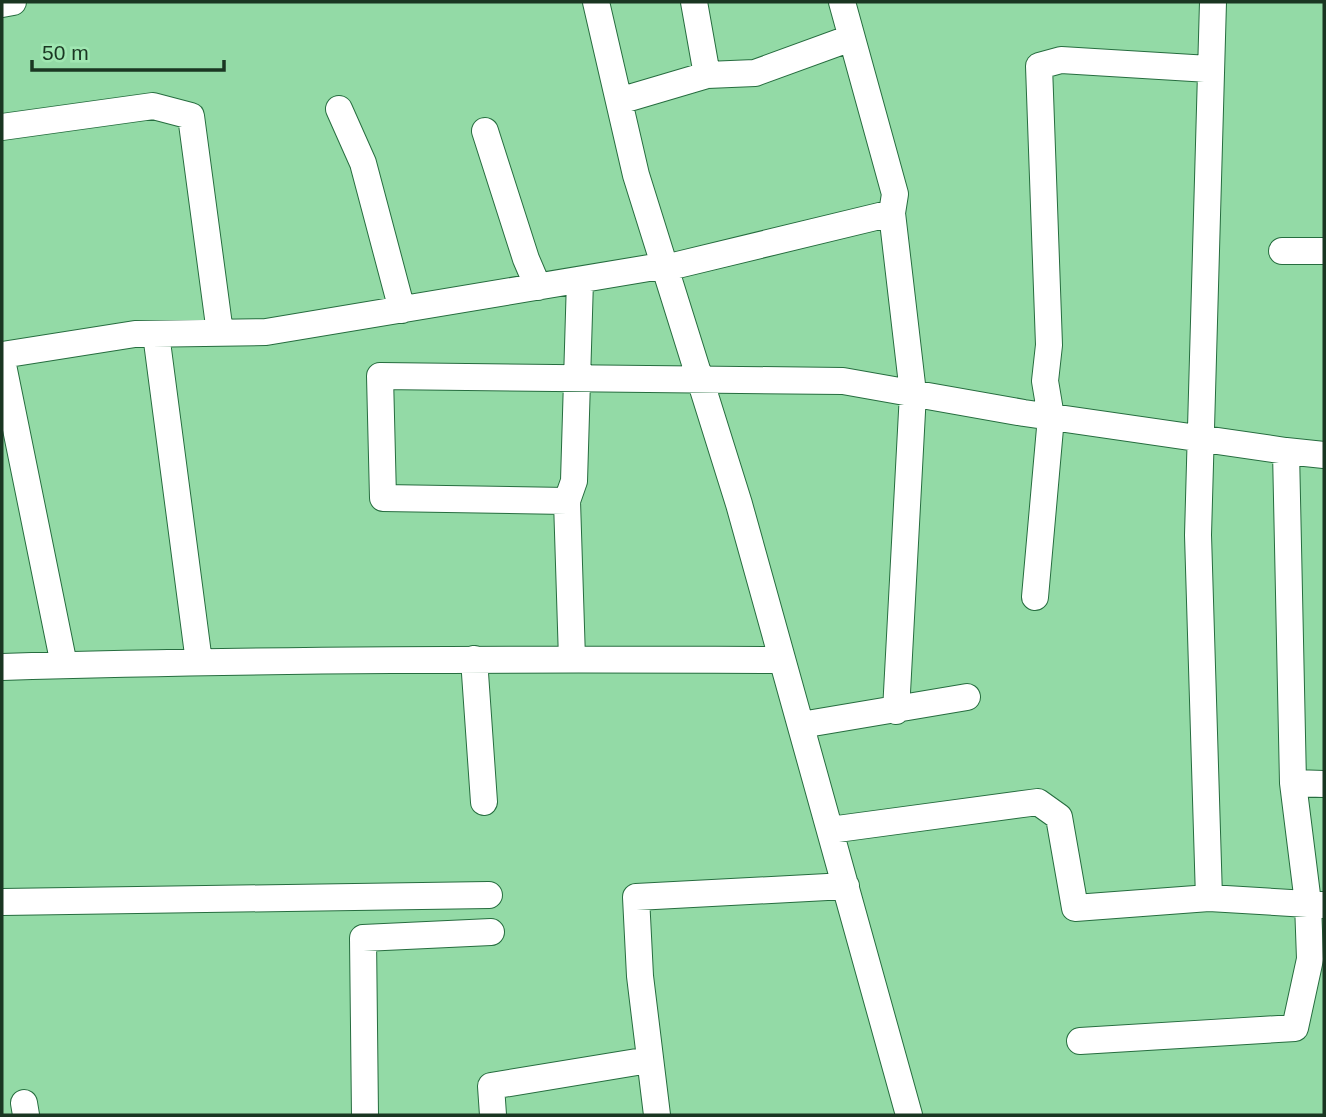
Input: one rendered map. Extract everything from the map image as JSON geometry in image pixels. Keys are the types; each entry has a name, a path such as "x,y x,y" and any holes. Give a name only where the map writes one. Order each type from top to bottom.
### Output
{"street":[{"path":"2,4 13,2"},
{"path":"596,2 636,175 738,504 909,1115"},
{"path":"694,2 707,75"},
{"path":"842,2 895,194 892,213 913,393 897,711"},
{"path":"1209,898 1198,535 1209,69 1213,2"},
{"path":"619,101 707,75 755,73 851,38"},
{"path":"1035,597 1051,417 1045,381 1049,345 1040,66 1061,60 1209,69"},
{"path":"2,127 153,106 191,116 220,333"},
{"path":"339,109 363,163 402,310"},
{"path":"485,131 538,287"},
{"path":"64,665 2,357 135,334 266,332 649,268 665,268 892,213"},
{"path":"1282,251 1324,251"},
{"path":"572,659 567,501 574,481 580,280"},
{"path":"156,334 199,662"},
{"path":"567,501 383,498 380,376 843,381 1051,417 1324,455"},
{"path":"1080,1041 1295,1028 1310,959 1316,904 1293,783 1286,451"},
{"path":"2,667 474,659 782,660"},
{"path":"474,659 484,802"},
{"path":"801,725 897,711 967,697"},
{"path":"1293,783 1324,784"},
{"path":"830,830 1038,802 1059,817 1075,908 1209,898 1316,904"},
{"path":"657,1115 640,976 636,897 846,886"},
{"path":"2,902 489,895"},
{"path":"365,1115 363,938 491,932"},
{"path":"493,1115 491,1086 649,1060"}]}
